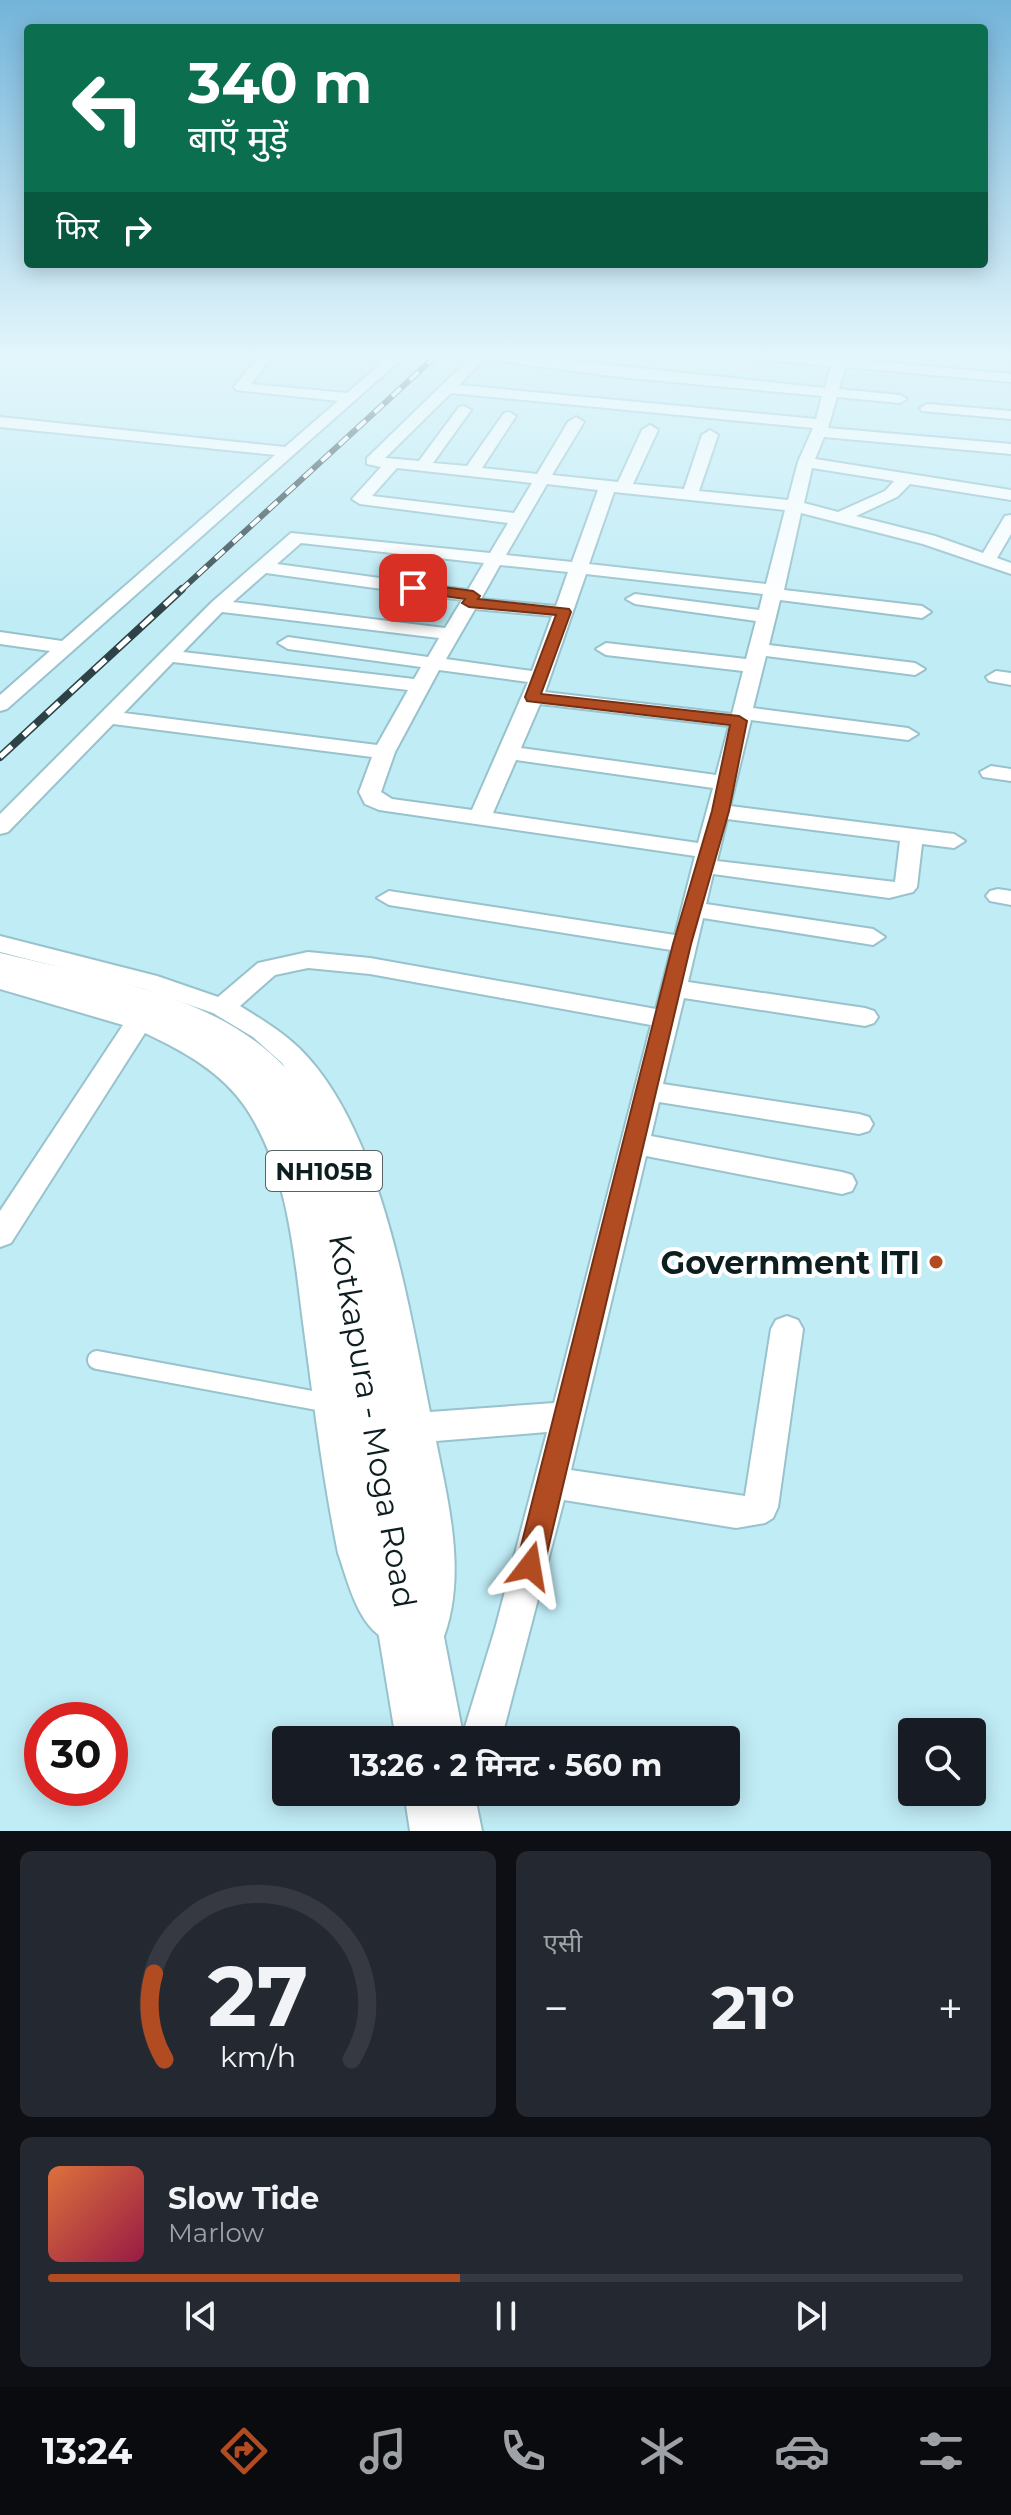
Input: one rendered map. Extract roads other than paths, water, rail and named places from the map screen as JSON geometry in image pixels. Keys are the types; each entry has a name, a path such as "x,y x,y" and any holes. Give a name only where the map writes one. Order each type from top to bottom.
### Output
{"highway":[{"name":"Kotkapura - Moga Road","path":"0,967 174,1013 246,1053 294,1108 318,1153 334,1205 428,1726"},
{"path":"442,1806 448,1831"}],"street":[{"path":"178,440 289,452"},
{"path":"0,705 302,440"},
{"path":"394,440 373,461 794,506 843,516 988,559 1011,569"},
{"path":"423,466 442,440"},
{"path":"471,472 492,440"},
{"path":"565,440 384,752 371,783 373,799 387,805 889,891 905,887 912,835"},
{"path":"479,819 536,688 577,567 616,487 644,440"},
{"path":"690,495 708,440"},
{"path":"485,1726 516,1623 682,944 794,506 816,440"},
{"path":"934,440 1011,449"},
{"path":"806,462 1011,495"},
{"path":"393,463 360,499 518,519"},
{"path":"843,516 891,494 907,477"},
{"path":"988,559 1011,520"},
{"path":"0,827 218,606 290,541 301,536 577,567 772,600"},
{"path":"261,567 564,612"},
{"path":"635,599 772,600 922,612"},
{"path":"218,606 450,634"},
{"path":"0,638 65,647"},
{"path":"288,643 433,663 536,688 740,717 908,734"},
{"path":"606,649 915,669"},
{"path":"169,656 420,686"},
{"path":"107,717 384,752"},
{"path":"509,753 954,841"},
{"path":"389,898 682,944"},
{"path":"692,909 873,937"},
{"path":"0,944 148,982 222,1007 262,1031 291,1056 315,1086 345,1135 388,1280 438,1557 437,1598 418,1668"},
{"path":"222,1007 267,969 308,960 370,966 665,1019"},
{"path":"0,981 138,1023 195,1048 229,1071 249,1092 280,1143 291,1172 309,1258 356,1553 369,1589 418,1668"},
{"path":"673,988 865,1017"},
{"path":"0,1235 138,1023"},
{"path":"648,1091 859,1124"},
{"path":"635,1144 842,1183"},
{"path":"550,1482 736,1512 753,1512 761,1507 787,1329"},
{"path":"416,1428 566,1416"},
{"path":"448,1831 458,1806"}],"lane":[{"path":"97,1360 331,1403"}],"railway":[{"path":"180,591 344,440"},
{"path":"0,757 182,589"}],"place":[{"name":"Government ITI","path":"936,1262"}]}
